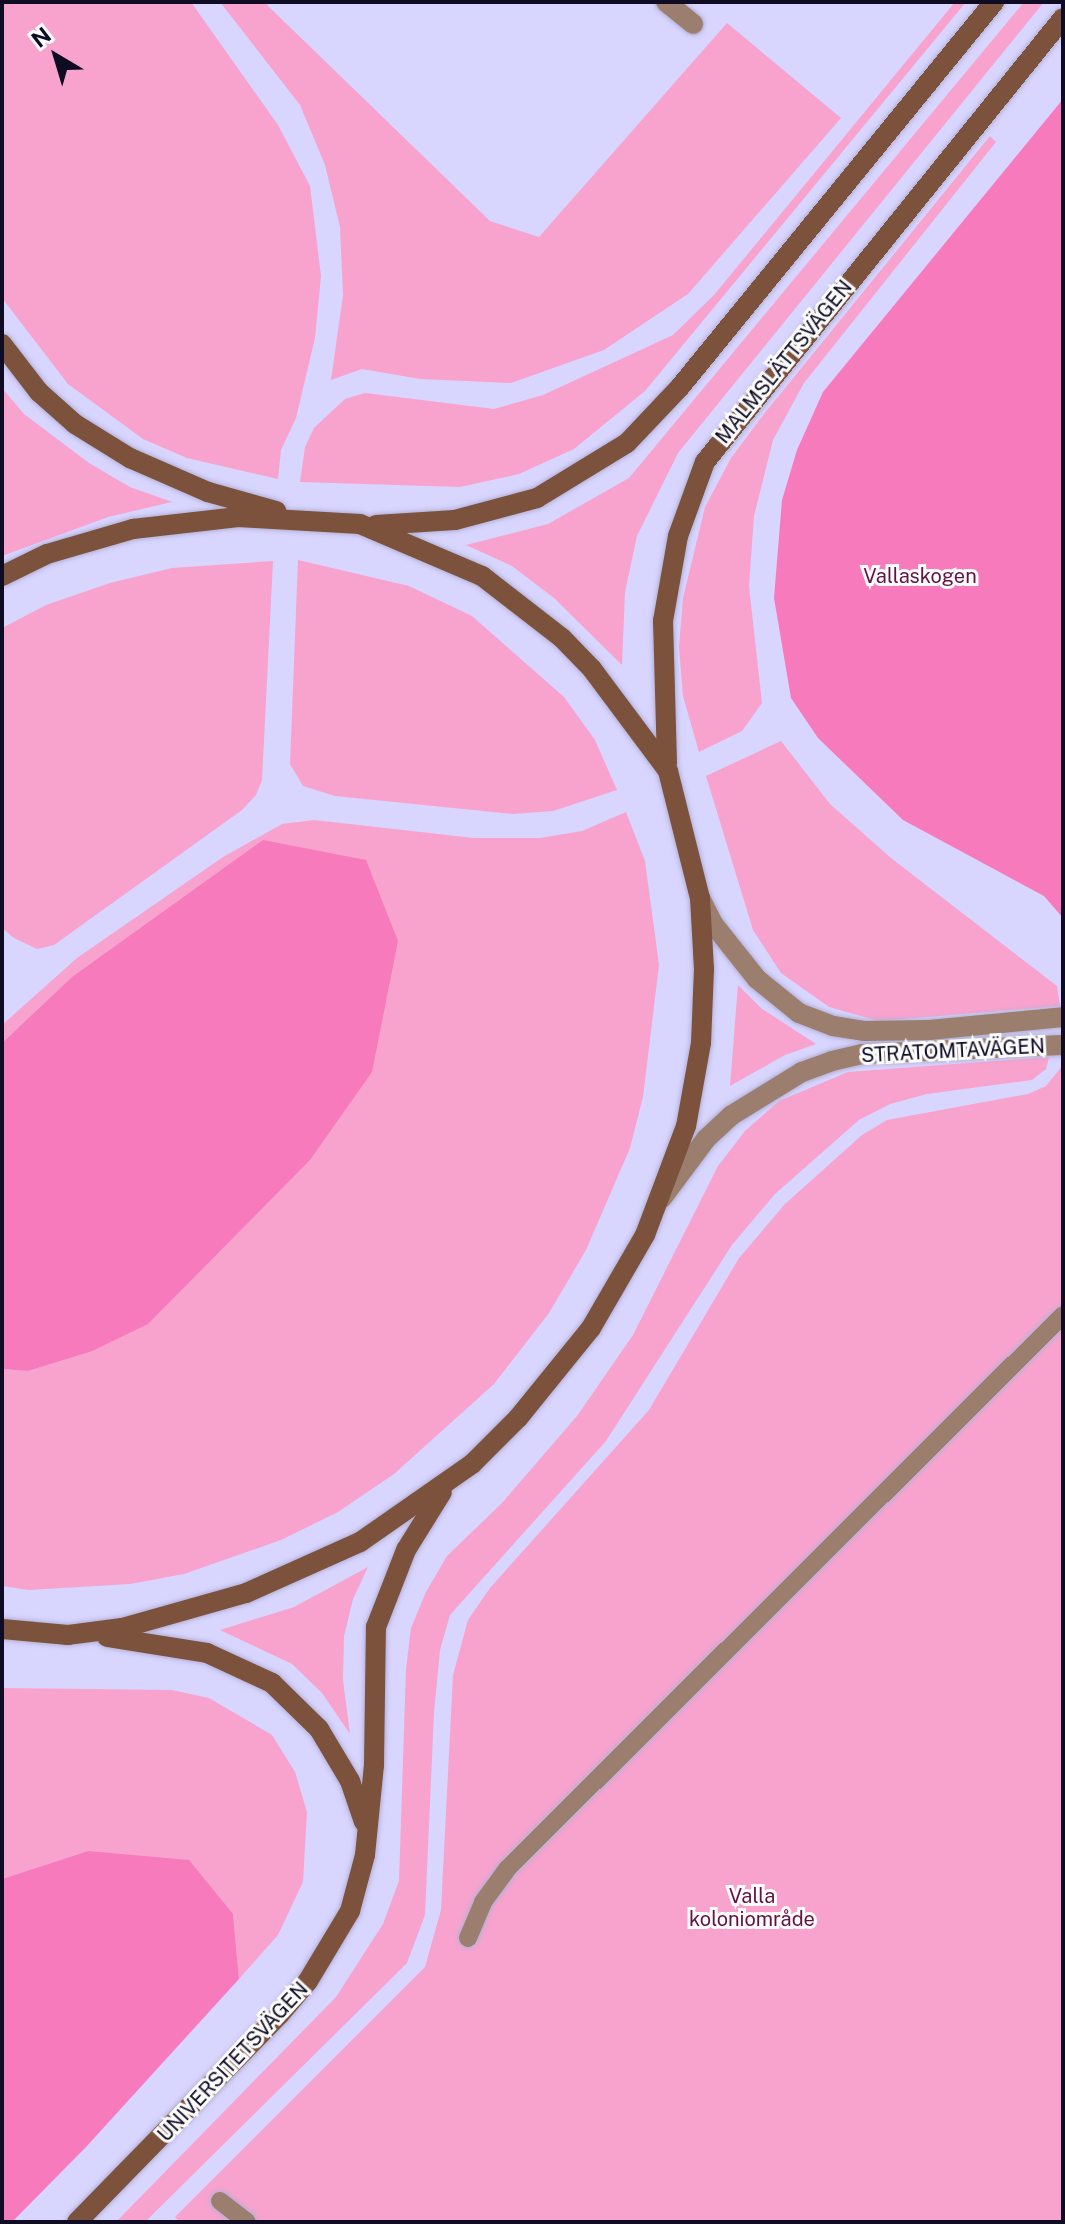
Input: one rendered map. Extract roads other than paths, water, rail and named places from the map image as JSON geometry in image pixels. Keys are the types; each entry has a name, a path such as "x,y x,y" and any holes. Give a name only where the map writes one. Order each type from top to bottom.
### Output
{"main road":[{"path":"2,576 59,550 133,529 238,517 303,518 360,524 455,520 511,506 566,484 627,443 680,387 994,2"},
{"name":"MALMSLÄTTSVÄGEN","path":"668,771 663,621 678,536 705,462 1063,18"},
{"path":"2,344 39,392 75,424 130,458 208,492 303,518"},
{"path":"68,1635 122,1628 246,1593 360,1542 446,1485 518,1418 582,1339 627,1272 659,1201 686,1126 701,1043 700,898 668,771 604,682 510,596 447,557 360,524"},
{"name":"UNIVERSITETSVÄGEN","path":"77,2222 308,1981 350,1911 368,1834 376,1627 406,1550 446,1485"},
{"path":"2,1629 175,1645 230,1661 272,1683 319,1729 335,1754 368,1834"}],"street":[{"path":"666,2 693,24"},
{"name":"STRATOMTAVÄGEN","path":"700,898 714,925 757,979 799,1013 833,1026 864,1031 929,1030 1063,1017"},
{"name":"STRATOMTAVÄGEN","path":"659,1201 706,1139 732,1115 802,1072 862,1054 1063,1045"}],"lane":[{"path":"468,1938 483,1902 508,1868 1063,1315"},
{"path":"220,2201 247,2222"}],"park label":[{"name":"Vallaskogen","path":"920,576"},
{"name":"Valla koloniområde","path":"752,1908"}]}
